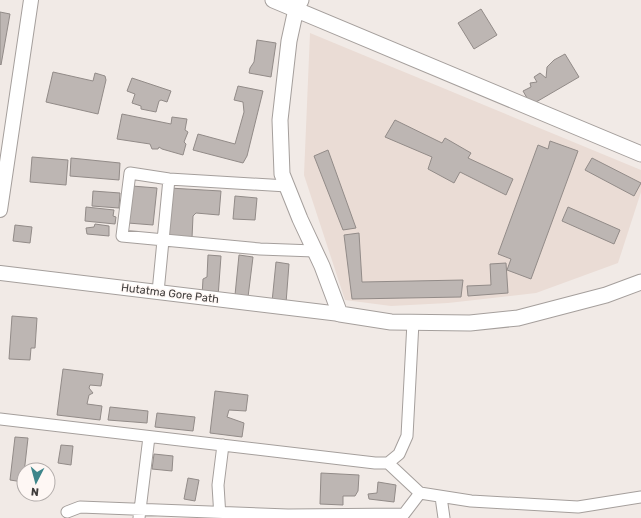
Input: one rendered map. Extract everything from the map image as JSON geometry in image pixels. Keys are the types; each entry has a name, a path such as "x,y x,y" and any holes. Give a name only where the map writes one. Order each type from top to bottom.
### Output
{"main road":[{"path":"273,0 299,5 641,154"},
{"path":"299,5 289,42 280,120 282,174 314,251 322,266 340,314 391,322 470,323 518,318 606,295 641,282"}],"street":[{"path":"0,210 2,175 31,0"},
{"path":"286,186 169,179 130,173 122,236 260,249 314,251"},
{"path":"158,292 169,179"},
{"name":"Hutatma Gore Path","path":"0,273 340,314"},
{"path":"0,419 223,446 375,463 388,463 399,454 407,436 413,322"},
{"path":"139,513 149,437"},
{"path":"220,515 218,485 223,446"},
{"path":"388,463 420,493 441,497 578,513 641,497"},
{"path":"67,512 80,507 139,513 220,515 288,516 404,514 420,493"},
{"path":"441,497 444,518"}],"shaded area":[{"path":"310,33 641,170 641,192 618,263 536,293 448,303 391,306 345,300 304,175"}],"building":[{"path":"481,9 497,35 474,49 458,23"},
{"path":"0,12 10,14 1,65 0,64"},
{"path":"257,40 276,43 271,77 249,73 254,62"},
{"path":"565,54 579,77 531,105 523,91 531,87 530,83 537,82 534,77 540,73 546,78 547,67 554,60"},
{"path":"53,72 93,81 95,73 105,76 106,80 98,114 46,102"},
{"path":"132,78 171,91 167,102 161,100 159,101 156,112 141,109 141,106 132,103 135,94 127,91"},
{"path":"238,86 263,91 247,156 243,163 193,150 198,134 235,144 244,112 243,102 234,100"},
{"path":"122,114 171,124 172,117 187,119 185,130 188,132 184,142 186,144 183,155 159,147 158,149 152,149 150,144 117,139"},
{"path":"395,120 442,143 445,138 471,153 468,158 513,179 506,195 460,172 454,183 428,169 432,157 385,137"},
{"path":"550,141 578,151 531,279 507,270 511,259 498,254 538,145 548,149"},
{"path":"328,150 356,228 343,230 314,156"},
{"path":"32,157 68,160 66,185 30,182"},
{"path":"71,158 120,163 119,180 70,176"},
{"path":"592,158 641,183 634,196 585,170"},
{"path":"132,186 157,188 153,225 128,223"},
{"path":"169,188 221,191 219,215 196,213 193,216 192,238 166,237"},
{"path":"93,191 120,193 119,208 92,206"},
{"path":"235,196 257,198 255,220 233,219"},
{"path":"86,207 114,210 113,216 116,217 115,224 85,221"},
{"path":"568,207 620,230 614,244 562,221"},
{"path":"95,224 109,226 109,236 87,234 86,228 94,227"},
{"path":"15,225 32,227 30,243 13,241"},
{"path":"359,233 362,282 463,280 461,297 352,299 344,235"},
{"path":"208,255 221,256 218,297 202,296 203,279 207,277"},
{"path":"239,255 253,257 248,297 235,295"},
{"path":"276,262 289,264 286,303 272,302"},
{"path":"506,263 508,293 468,296 467,286 491,285 490,264"},
{"path":"12,316 37,318 35,348 31,348 30,360 9,359"},
{"path":"63,369 103,374 101,386 90,385 89,388 93,393 89,395 87,404 102,406 100,420 57,415"},
{"path":"215,391 248,395 246,411 229,410 227,417 244,423 242,437 210,433"},
{"path":"110,407 148,411 147,423 108,420"},
{"path":"157,413 195,417 193,431 155,427"},
{"path":"15,437 28,438 25,462 16,462 16,481 10,480"},
{"path":"61,445 73,446 71,465 58,463"},
{"path":"154,454 173,456 172,471 152,469"},
{"path":"321,473 359,475 358,491 355,496 343,496 343,505 320,504"},
{"path":"188,478 199,480 195,501 184,499"},
{"path":"378,482 396,485 394,502 369,499 368,494 377,493"}]}
